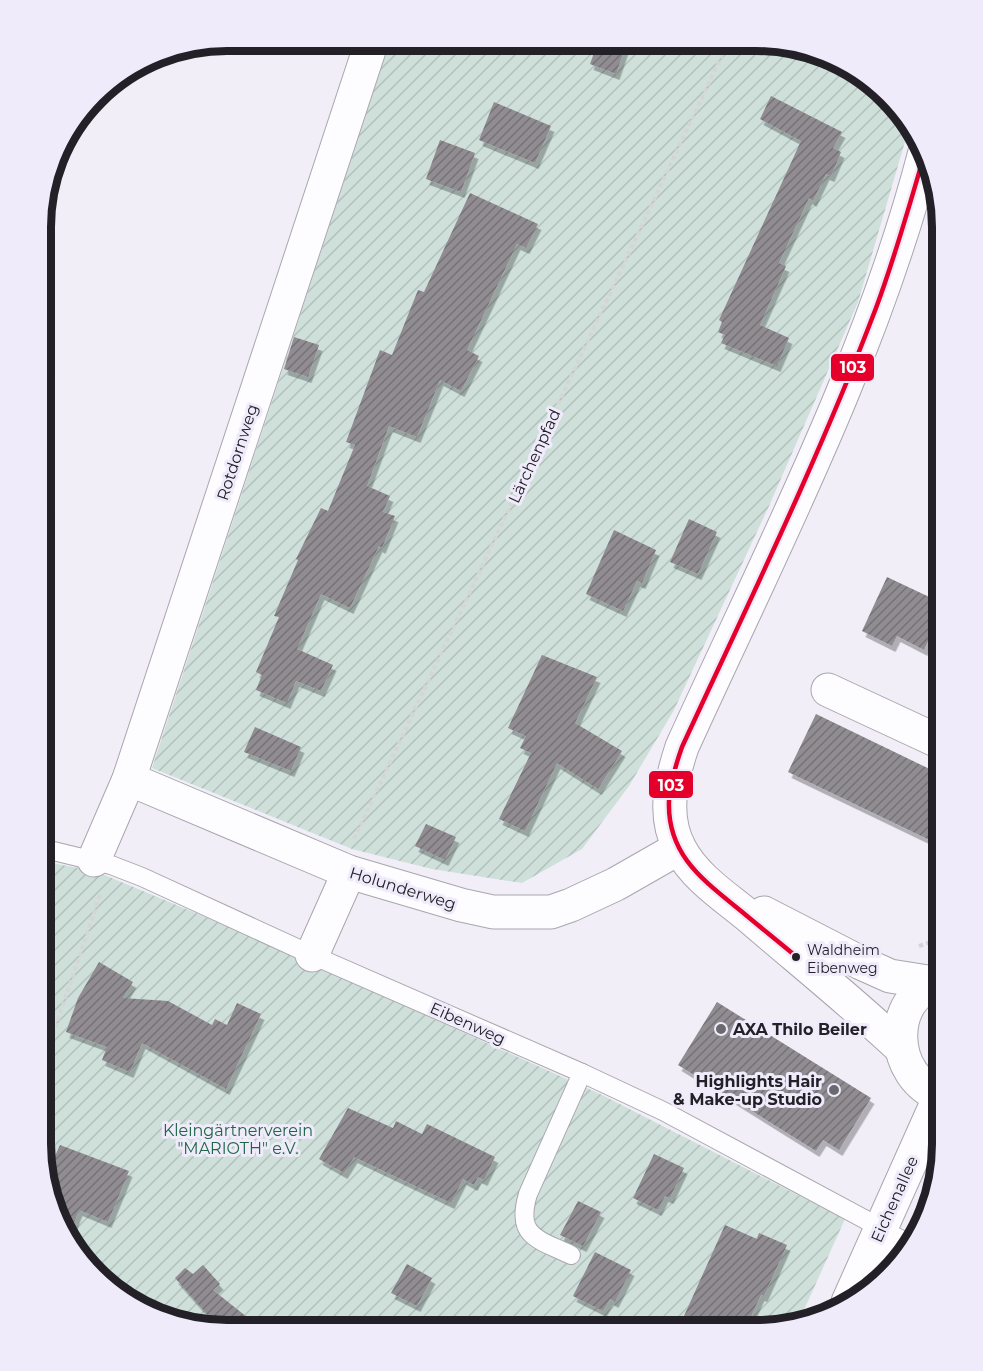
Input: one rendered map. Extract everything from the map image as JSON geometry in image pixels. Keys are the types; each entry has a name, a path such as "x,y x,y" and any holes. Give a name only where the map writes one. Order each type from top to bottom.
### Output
{"street":[{"name":"Rotdornweg","path":"103,863 369,51"},
{"path":"901,1048 806,965 697,875 679,848 672,828 669,801 673,774 682,747 825,434 870,322 921,166"},
{"path":"828,690 932,738"},
{"name":"Holunderweg","path":"129,779 349,872 460,905 494,912 551,912 616,884 679,848"},
{"path":"312,955 349,872"},
{"path":"697,875 861,963 890,976 932,981"},
{"path":"932,986 917,995 907,1008 901,1025 901,1048 906,1065 919,1083 932,1091"},
{"name":"Eichenallee","path":"853,1291 932,1116"},
{"path":"879,1232 899,1246"}],"lane":[{"name":"Eibenweg","path":"51,850 103,863 582,1073 663,1111 879,1232"},
{"path":"571,1255 534,1237 524,1221 523,1211 528,1194 582,1073"}],"path":[{"name":"Lärchenpfad","path":"349,872 355,837 724,51"},
{"path":"51,1037 103,863"}],"green space":[{"path":"387,51 756,51 779,53 823,64 844,75 863,87 896,120 906,137 858,302 769,506 674,710 629,786 582,849 522,883 432,869 352,849 152,768"},
{"name":"Kleingärtnerverein \"MARIOTH\" e.V.","path":"51,863 95,871 234,929 600,1094 845,1219 802,1314 779,1318 756,1320 227,1320 182,1314 149,1302 111,1276 81,1242 69,1222 54,1178 51,1155"}],"building":[{"path":"595,51 624,51 616,74 590,64"},
{"path":"771,96 842,132 833,148 841,152 831,176 826,174 813,201 809,198 779,263 786,266 760,325 789,338 777,366 721,343 725,335 718,332 722,322 719,320 801,141 760,119"},
{"path":"494,102 551,126 535,163 479,140"},
{"path":"440,140 475,153 461,192 426,179"},
{"path":"470,193 538,224 526,248 517,244 467,350 479,356 461,391 440,380 417,437 389,426 367,486 390,496 383,512 395,516 382,548 379,546 350,608 321,594 297,649 333,665 321,691 296,681 287,703 256,690 262,675 256,672 279,617 274,616 298,560 296,559 321,508 328,511 355,445 346,442 380,350 392,355 418,290 424,292"},
{"path":"294,337 319,345 308,377 284,369"},
{"path":"689,519 717,532 698,574 670,562"},
{"path":"614,530 656,550 642,583 637,581 623,611 586,594"},
{"path":"887,577 932,598 932,633 924,650 897,636 892,646 862,631"},
{"path":"542,655 597,677 575,723 622,751 598,789 557,763 525,831 499,819 531,753 520,748 526,736 508,728"},
{"path":"816,714 932,770 932,841 788,772"},
{"path":"255,727 301,747 291,771 244,752"},
{"path":"426,824 456,837 445,860 415,846"},
{"path":"99,962 133,982 123,998 168,1001 212,1025 215,1019 227,1025 237,1003 261,1014 226,1089 142,1043 130,1072 102,1060 107,1047 66,1032 78,998"},
{"path":"717,1002 871,1098 839,1150 823,1140 816,1151 678,1065"},
{"path":"348,1108 393,1128 396,1121 422,1134 427,1124 495,1157 484,1180 478,1177 474,1185 463,1179 451,1203 354,1157 344,1173 319,1159"},
{"path":"60,1145 129,1171 108,1222 79,1210 72,1227 60,1200 54,1178 51,1155 55,1156"},
{"path":"654,1154 684,1168 670,1198 665,1196 658,1210 633,1198"},
{"path":"578,1201 601,1212 583,1246 560,1235"},
{"path":"725,1225 757,1239 759,1233 787,1245 764,1296 761,1295 749,1320 735,1320 728,1317 727,1320 693,1320 684,1316"},
{"path":"595,1252 631,1270 615,1302 610,1299 603,1311 573,1296"},
{"path":"407,1264 432,1278 417,1306 391,1293"},
{"path":"203,1265 220,1284 213,1290 251,1320 211,1319 175,1278 185,1268 193,1274"}],"transit line":[{"name":"103","path":"798,958 713,888 690,865 674,837 670,820 671,787 682,747 783,529 854,364 890,269 921,166"}],"place":[{"name":"Waldheim Eibenweg","path":"796,957"},
{"name":"AXA Thilo Beiler","path":"721,1029"},
{"name":"Highlights Hair & Make-up Studio","path":"834,1090"}]}
